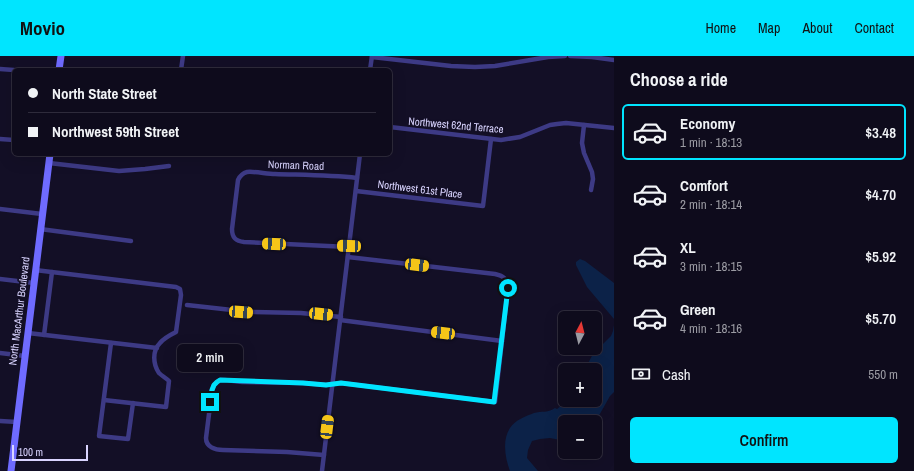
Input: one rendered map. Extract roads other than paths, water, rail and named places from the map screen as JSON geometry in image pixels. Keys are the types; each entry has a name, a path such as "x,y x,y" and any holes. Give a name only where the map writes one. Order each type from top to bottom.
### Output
{"main road":[{"path":"59,68 61,56"},
{"name":"North MacArthur Boulevard","path":"11,471 50,156"}],"street":[{"path":"181,68 183,56"},
{"path":"370,68 372,56 450,66 475,67 495,66 548,57 565,56"},
{"path":"570,56 614,60"},
{"path":"0,69 12,70"},
{"name":"Northwest 62nd Terrace","path":"392,127 501,140 520,137 550,125 566,123 614,128"},
{"path":"584,125 582,144 592,172 592,190"},
{"path":"0,139 12,140"},
{"name":"Northwest 61st Place","path":"356,190 483,206 491,139"},
{"path":"322,471 360,156"},
{"path":"48,162 119,171 145,170 170,166"},
{"name":"Norman Road","path":"349,246 239,241 235,239 232,234 232,229 238,180 239,176 243,174 248,172 357,178"},
{"path":"0,209 42,214"},
{"path":"40,229 131,241"},
{"path":"324,455 223,450 213,448 206,442 212,390 217,382 220,380 326,385 341,383 494,402 502,341 508,288 506,280 503,277 495,274 348,257"},
{"path":"35,270 176,286 180,289 181,295 176,332 160,342 154,355 154,360 159,372 169,381 166,407 104,400"},
{"path":"44,335 52,272"},
{"path":"0,279 34,283"},
{"path":"187,305 232,311 301,313 502,341"},
{"path":"28,333 156,348"},
{"path":"111,342 99,436 128,439 132,403"},
{"path":"0,353 25,356"},
{"path":"0,421 17,422"}],"water":[{"path":"580,259 585,261 614,283 614,319 587,287 576,265 576,262"},
{"path":"614,325 614,392 610,396 599,415 558,415 558,440 550,438 532,441 528,450 527,458 538,471 510,471 505,443 507,433 515,423 534,413 553,410 559,407 602,407 602,363 588,363 592,355 602,355 602,345 611,336"}]}
